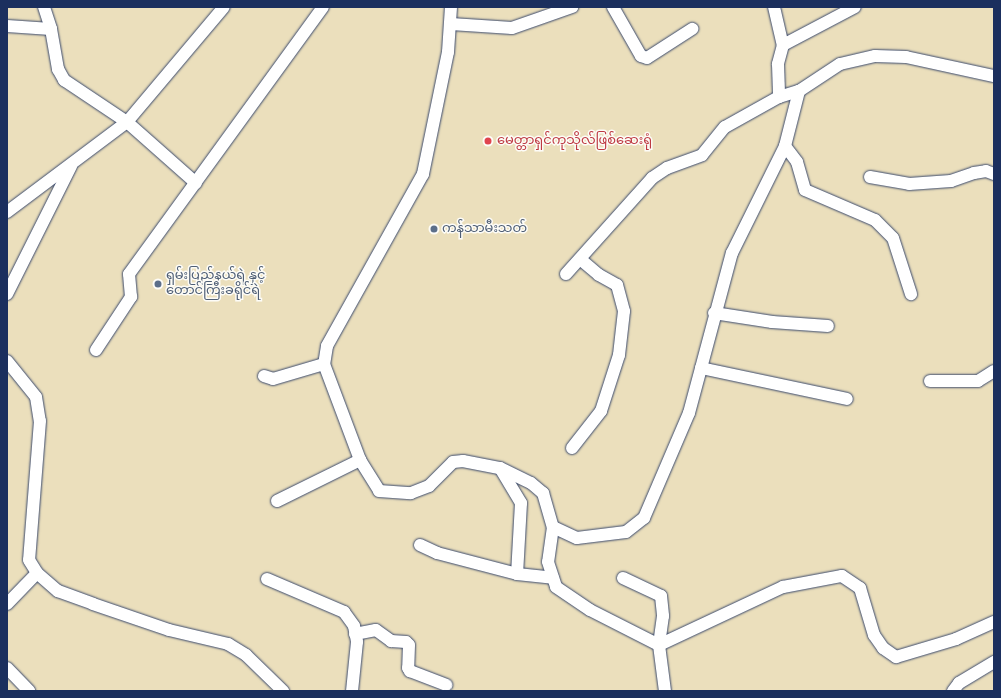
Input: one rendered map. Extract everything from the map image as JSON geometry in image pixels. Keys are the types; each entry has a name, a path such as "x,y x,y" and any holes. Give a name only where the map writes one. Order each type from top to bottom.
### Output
{"street":[{"path":"44,7 51,29 58,69 64,80 127,122 196,183"},
{"path":"7,212 127,122 224,7"},
{"path":"96,350 130,297 129,274 323,7"},
{"path":"451,7 448,52 423,174 327,346 324,364 360,460 379,491 393,494 411,493 429,486 453,462 464,461 500,468 531,483 543,494 553,527 548,562 556,587 590,610 659,645"},
{"path":"451,24 512,28 572,7"},
{"path":"613,7 641,56 647,58 692,29"},
{"path":"774,7 783,45 778,64 779,97"},
{"path":"783,45 855,7"},
{"path":"7,26 51,29"},
{"path":"566,274 581,260 652,178 667,168 702,155 725,127 779,97 799,91 840,64 875,56 906,57 994,76"},
{"path":"553,527 577,538 626,532 644,518 689,413 714,313 732,253 785,146 799,91"},
{"path":"785,146 797,162 805,190 875,220 893,238 911,294"},
{"path":"7,294 72,164"},
{"path":"870,177 909,184 950,181 974,173 986,171 994,174"},
{"path":"572,448 600,411 619,355 624,311 617,285 599,275 581,260"},
{"path":"714,313 772,322 828,326"},
{"path":"7,361 36,397 40,421 29,560 36,573 58,591 92,604 169,630 228,644 246,655 283,691"},
{"path":"264,376 273,379 324,364"},
{"path":"701,368 847,399"},
{"path":"930,381 978,381 994,370"},
{"path":"277,501 360,460"},
{"path":"500,468 521,503 517,574"},
{"path":"420,545 437,553 517,574 553,578"},
{"path":"7,604 36,573"},
{"path":"659,645 783,587 842,576 860,588 874,635 883,648 896,657 956,638 994,622"},
{"path":"623,578 661,596 663,616 659,645 665,691"},
{"path":"267,579 344,612 354,626 355,634 352,691"},
{"path":"355,634 376,630 391,641 406,642 409,645 408,668 410,671 446,685"},
{"path":"953,691 959,683 994,662"},
{"path":"7,668 29,691"}],"place":[{"name":"မေတ္တာရှင်ကုသိုလ်ဖြစ်ဆေးရုံ","path":"488,141"},
{"name":"ကန်သာမီးသတ်","path":"434,229"},
{"name":"ရှမ်းပြည်နယ်ရဲ နှင့် တောင်ကြီးခရိုင်ရဲ","path":"158,284"}]}
